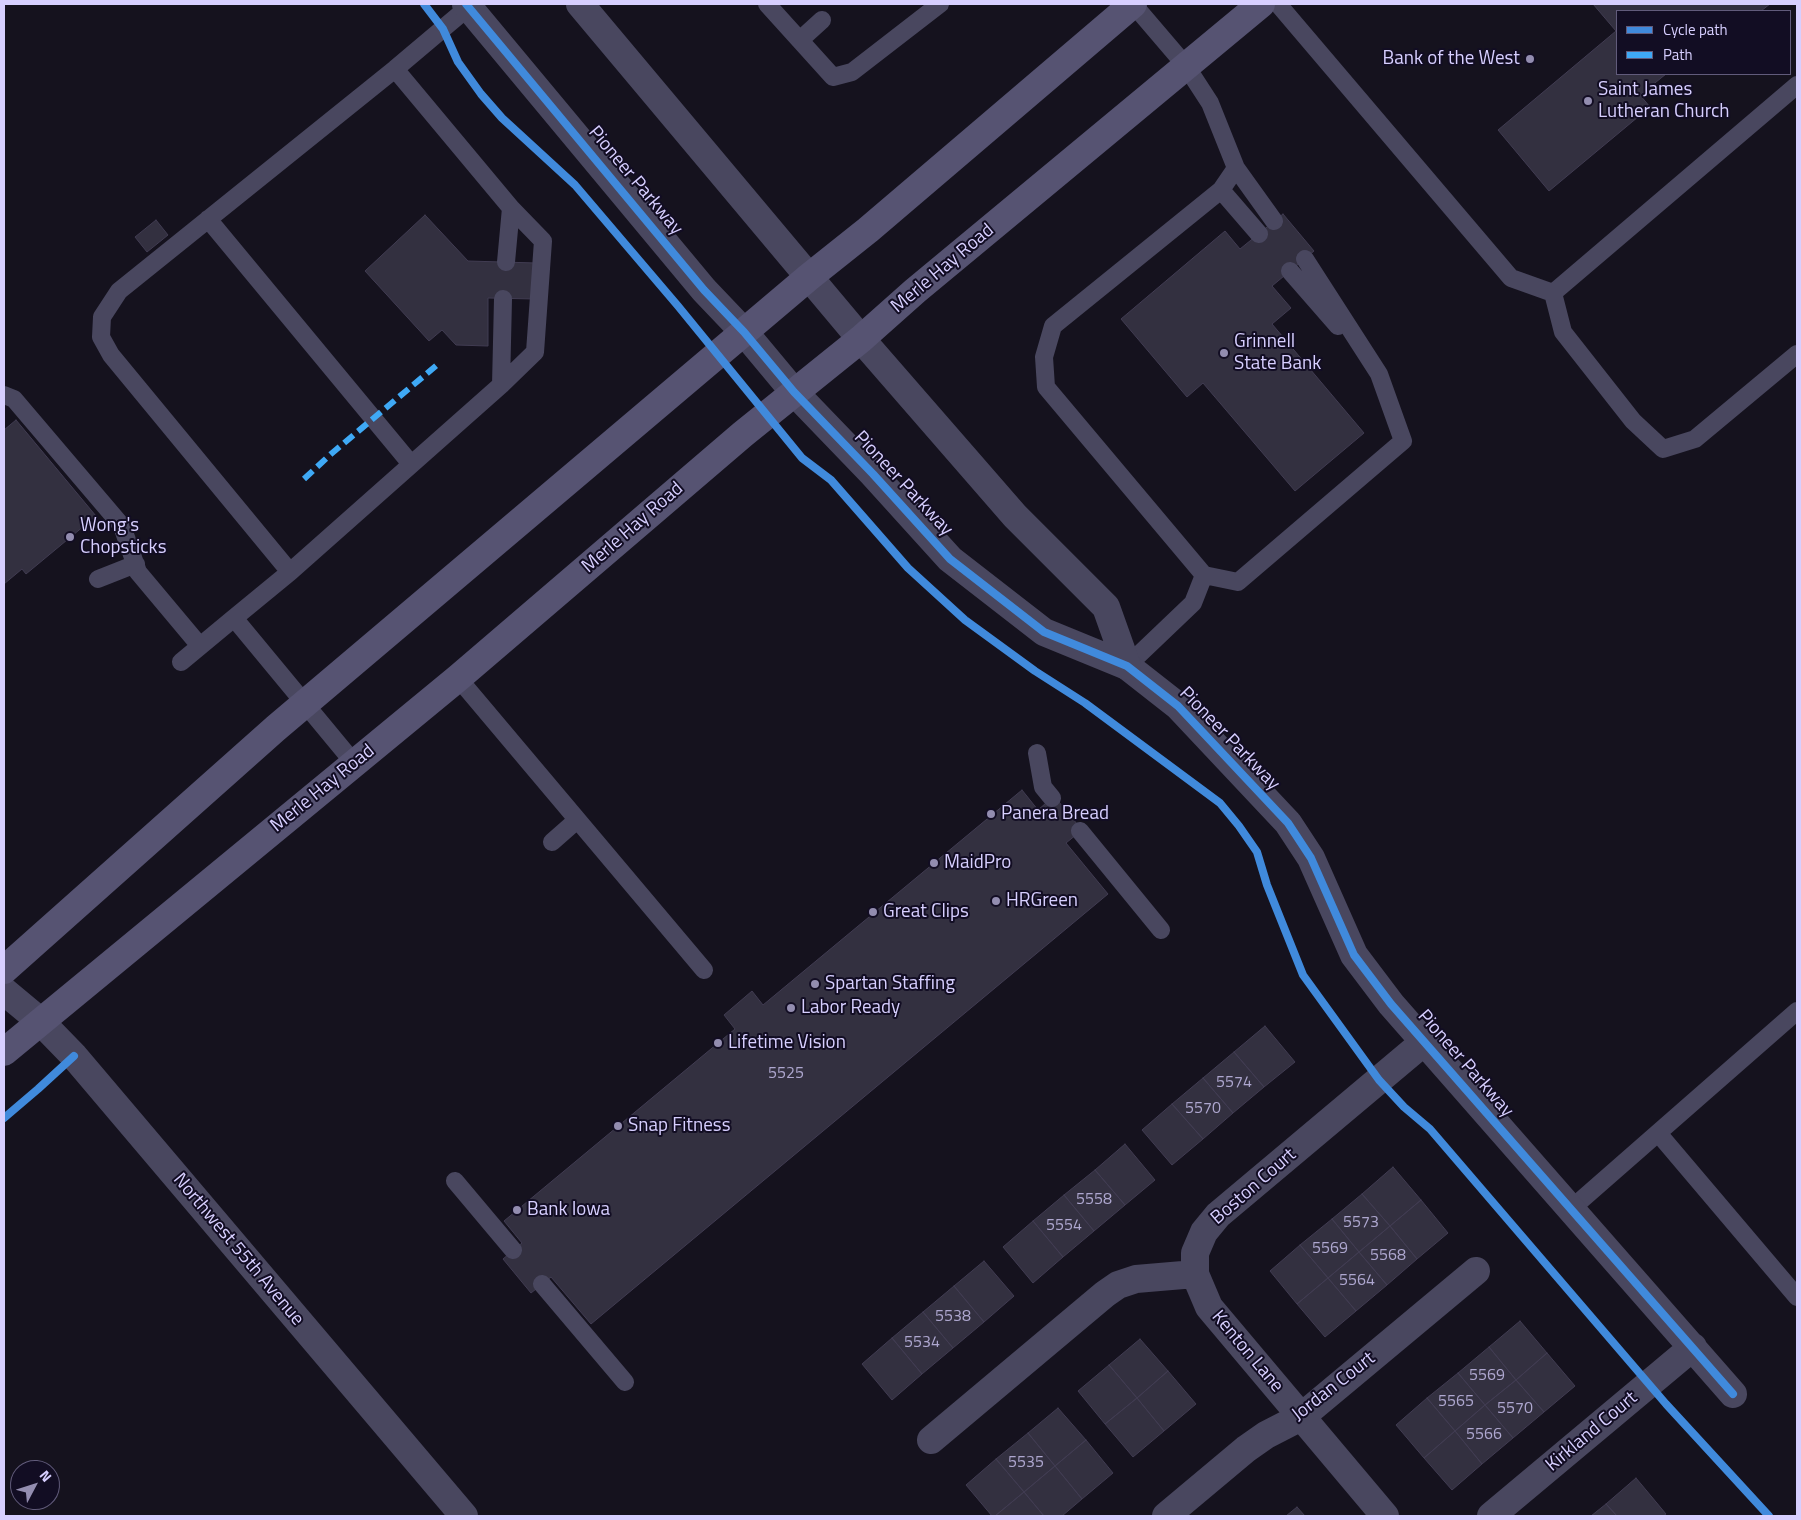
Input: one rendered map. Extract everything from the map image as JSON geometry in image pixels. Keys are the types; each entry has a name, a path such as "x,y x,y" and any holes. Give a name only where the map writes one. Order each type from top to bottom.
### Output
{"main road":[{"path":"4,970 304,704 809,277 868,230 1133,4"},
{"name":"Merle Hay Road","path":"4,1052 458,678 794,392 861,339 1261,4"}],"street":[{"path":"580,4 861,339 1015,516 1106,608 1127,666"},
{"name":"Pioneer Parkway","path":"469,5 704,290 744,332 794,392 873,474 950,559 1044,632 1127,666 1178,706 1288,823 1312,858 1354,955 1391,1004 1733,1394"},
{"name":"Northwest 55th Avenue","path":"4,991 40,1021 74,1056 464,1516"},
{"name":"Boston Court","path":"1195,1274 1195,1253 1204,1232 1218,1215 1424,1042"},
{"name":"Jordan Court","path":"1166,1516 1246,1449 1266,1435 1301,1416 1476,1271"},
{"path":"931,1440 1118,1285 1136,1279 1195,1274"},
{"name":"Kenton Lane","path":"1195,1274 1209,1307 1385,1516"},
{"name":"Kirkland Court","path":"1492,1516 1693,1347"}],"lane":[{"path":"776,7 800,40 833,77 852,72 940,4"},
{"path":"1133,4 1186,66 1210,103 1236,168 1274,221"},
{"path":"1278,4 1511,278 1553,293"},
{"path":"290,572 111,354 101,337 102,317 119,292 396,69 469,5"},
{"path":"800,40 822,20"},
{"path":"181,662 290,572 502,384 535,352 543,241 511,208 396,69"},
{"path":"1553,293 1797,85"},
{"path":"1236,168 1221,190 1053,326 1044,357 1046,387 1204,575 1238,582 1403,441 1379,374 1305,258"},
{"path":"1221,190 1259,234"},
{"path":"506,262 511,208"},
{"path":"208,219 411,464"},
{"path":"1290,271 1379,374"},
{"path":"1553,293 1563,332 1633,421 1663,449 1695,439 1797,354"},
{"path":"502,384 503,298"},
{"path":"4,395 14,399 122,526 138,572 200,646"},
{"path":"98,579 136,564"},
{"path":"1127,666 1193,603 1204,575"},
{"path":"234,618 354,763"},
{"path":"458,678 704,970"},
{"path":"1037,753 1043,787 1052,798"},
{"path":"552,842 577,820"},
{"path":"1080,831 1161,930"},
{"path":"1571,1209 1797,1011"},
{"path":"1658,1133 1797,1297"},
{"path":"455,1181 513,1250"},
{"path":"542,1284 625,1382"}],"building":[{"name":"Saint James Lutheran Church","path":"1593,4 1770,4 1762,10 1616,10 1616,31"},
{"name":"Saint James Lutheran Church","path":"1616,31 1616,75 1665,75 1640,95 1650,107 1549,191 1498,130"},
{"name":"Grinnell State Bank","path":"1283,214 1314,251 1272,286 1291,308 1272,324 1364,433 1295,491 1203,383 1187,397 1121,319 1225,231 1240,249"},
{"path":"425,215 468,261 536,263 535,299 488,298 488,346 456,345 442,330 429,341 365,271"},
{"path":"156,220 168,235 147,252 135,237"},
{"path":"16,420 96,516 26,574 22,569 4,584 4,430"},
{"path":"1022,790 1038,810 1054,796 1082,830 1066,843 1108,894 591,1324 551,1277 531,1293 503,1259 522,1243 504,1221 735,1029 724,1015 752,991 763,1005"},
{"path":"1265,1026 1295,1062 1264,1087 1234,1052"},
{"path":"1234,1052 1264,1087 1233,1113 1203,1078"},
{"path":"1203,1078 1233,1113 1203,1139 1172,1104"},
{"path":"1172,1104 1203,1139 1172,1165 1142,1130"},
{"path":"1125,1144 1155,1180 1125,1205 1095,1170"},
{"path":"1393,1167 1421,1200 1390,1226 1362,1194"},
{"path":"1095,1170 1125,1205 1094,1231 1064,1195"},
{"path":"1362,1194 1390,1226 1359,1252 1332,1219"},
{"path":"1064,1195 1094,1231 1063,1257 1033,1221"},
{"path":"1421,1200 1448,1233 1417,1259 1390,1226"},
{"path":"1332,1219 1359,1252 1328,1278 1300,1245"},
{"path":"1033,1221 1063,1257 1033,1283 1003,1247"},
{"path":"1390,1226 1417,1259 1387,1285 1359,1252"},
{"path":"1300,1245 1328,1278 1297,1304 1270,1271"},
{"path":"1359,1252 1387,1285 1356,1311 1328,1278"},
{"path":"984,1261 1014,1296 984,1322 954,1286"},
{"path":"1328,1278 1356,1311 1325,1337 1297,1304"},
{"path":"954,1286 984,1322 953,1348 923,1312"},
{"path":"923,1312 953,1348 922,1374 892,1338"},
{"path":"1520,1321 1547,1353 1516,1380 1489,1347"},
{"path":"892,1338 922,1374 892,1400 862,1364"},
{"path":"1140,1339 1168,1371 1137,1398 1109,1365"},
{"path":"1489,1347 1516,1380 1485,1405 1458,1373"},
{"path":"1547,1353 1575,1386 1544,1412 1516,1380"},
{"path":"1109,1365 1137,1398 1105,1424 1078,1391"},
{"path":"1168,1371 1196,1404 1164,1431 1137,1398"},
{"path":"1458,1373 1485,1405 1455,1431 1427,1398"},
{"path":"1516,1380 1544,1412 1513,1438 1485,1405"},
{"path":"1137,1398 1164,1431 1133,1457 1105,1424"},
{"path":"1427,1398 1455,1431 1424,1458 1396,1425"},
{"path":"1485,1405 1513,1438 1482,1464 1455,1431"},
{"path":"1058,1408 1086,1440 1055,1466 1028,1433"},
{"path":"1455,1431 1482,1464 1452,1490 1424,1458"},
{"path":"1028,1433 1055,1466 1024,1492 996,1459"},
{"path":"1086,1440 1113,1473 1082,1499 1055,1466"},
{"path":"996,1459 1024,1492 995,1516 992,1516 966,1485"},
{"path":"1055,1466 1082,1499 1062,1516 1044,1516 1024,1492"},
{"path":"1636,1478 1666,1514 1663,1516 1617,1516 1606,1504"},
{"path":"1024,1492 1044,1516 995,1516"},
{"path":"1606,1504 1617,1516 1591,1516"},
{"path":"1297,1507 1305,1516 1286,1516"}],"marked path":[{"path":"304,479 437,365"}],"cycle path":[{"path":"424,4 443,29 458,62 481,94 502,118 575,185 678,306 802,458 831,480 908,568 965,620 1035,671 1085,703 1220,803 1257,852 1267,885 1303,975 1379,1080 1404,1107 1430,1129 1666,1404 1769,1516"},
{"path":"466,4 704,290 744,332 794,392 873,474 950,559 1044,632 1127,666 1178,706 1288,823 1311,858 1354,955 1391,1004 1733,1394"},
{"path":"4,1118 74,1056"}],"place":[{"name":"Bank of the West","path":"1530,59"},
{"name":"Saint James Lutheran Church","path":"1588,101"},
{"name":"Grinnell State Bank","path":"1224,353"},
{"name":"Wong's Chopsticks","path":"70,537"},
{"name":"Panera Bread","path":"991,814"},
{"name":"MaidPro","path":"934,863"},
{"name":"HRGreen","path":"996,901"},
{"name":"Great Clips","path":"873,912"},
{"name":"Spartan Staffing","path":"815,984"},
{"name":"Labor Ready","path":"791,1008"},
{"name":"Lifetime Vision","path":"718,1043"},
{"name":"Snap Fitness","path":"618,1126"},
{"name":"Bank Iowa","path":"517,1210"}]}
